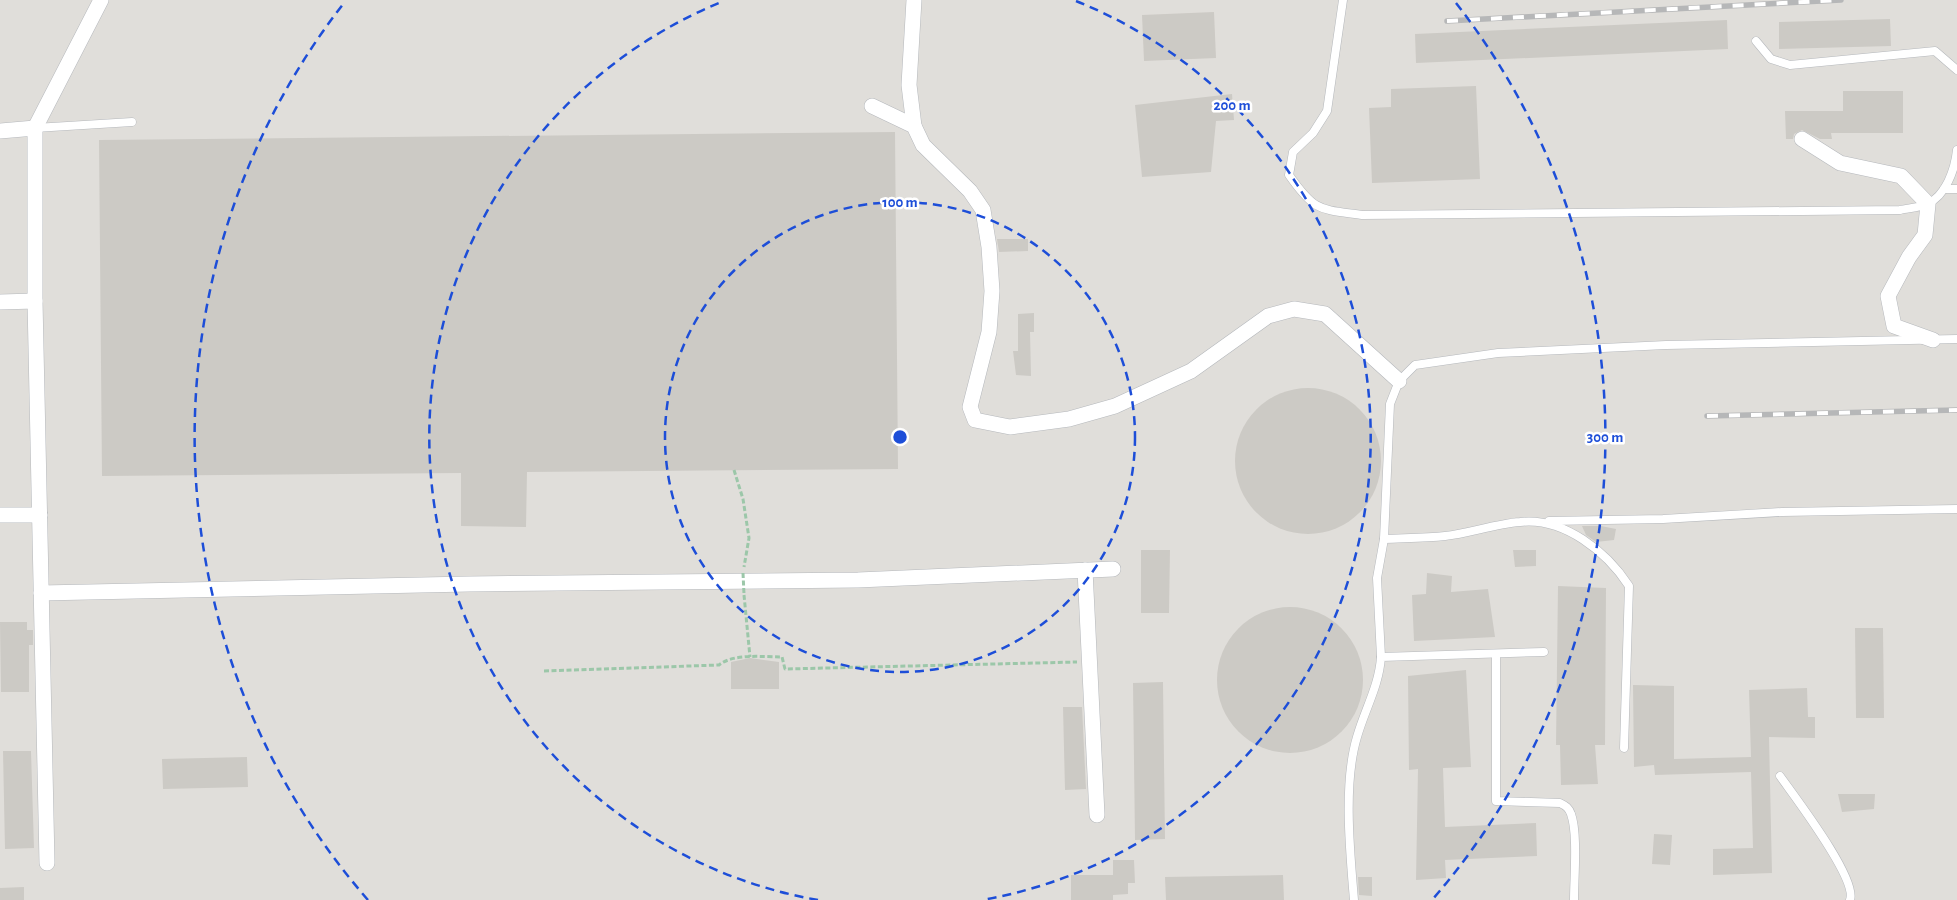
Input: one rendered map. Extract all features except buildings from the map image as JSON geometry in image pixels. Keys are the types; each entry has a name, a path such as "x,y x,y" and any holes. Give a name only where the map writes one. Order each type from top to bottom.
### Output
{"street":[{"path":"47,863 35,301 35,128 101,0"},
{"path":"914,0 909,85 914,126 923,145 970,191 983,210 989,246 992,291 989,332 970,407 975,420 1010,427 1069,419 1115,406 1191,371 1268,316 1294,309 1325,314 1399,381"},
{"path":"872,106 914,126"},
{"path":"0,132 35,128"},
{"path":"1802,139 1840,163 1901,176 1928,204 1926,235 1909,257 1888,296 1894,326 1933,340"},
{"path":"0,302 35,301"},
{"path":"0,515 40,515"},
{"path":"42,593 469,584 848,580 1113,569"},
{"path":"1085,570 1098,815"}],"lane":[{"path":"1342,0 1327,111 1313,133 1293,152 1289,175 1307,200 1325,210 1362,215 1900,210 1928,204 1944,189 1955,164 1957,150"},
{"path":"1756,41 1771,59 1790,66 1935,50 1957,70"},
{"path":"35,128 132,122"},
{"path":"1944,189 1957,189"},
{"path":"1354,900 1350,847 1353,758 1357,737 1377,682 1381,657 1377,578 1384,539 1390,404 1399,381 1415,365 1498,353 1666,345 1957,339"},
{"path":"1384,539 1446,536 1526,522 1663,519 1782,512 1957,509"},
{"path":"1526,522 1556,526 1590,543 1617,567 1629,586 1624,748"},
{"path":"1381,657 1496,655 1544,652"},
{"path":"1496,655 1496,801 1560,803 1567,807 1572,815 1574,900"},
{"path":"1780,776 1838,860 1849,882 1850,900"}],"path":[{"path":"734,470 743,499 749,538 743,573 750,658"},
{"path":"544,671 719,665 726,660 782,657 785,669 1090,661"}],"shaded area":[{"path":"0,0 1957,0 1957,900 0,900"}],"railway":[{"path":"1447,21 1841,0"},
{"path":"1707,416 1957,410"}]}
